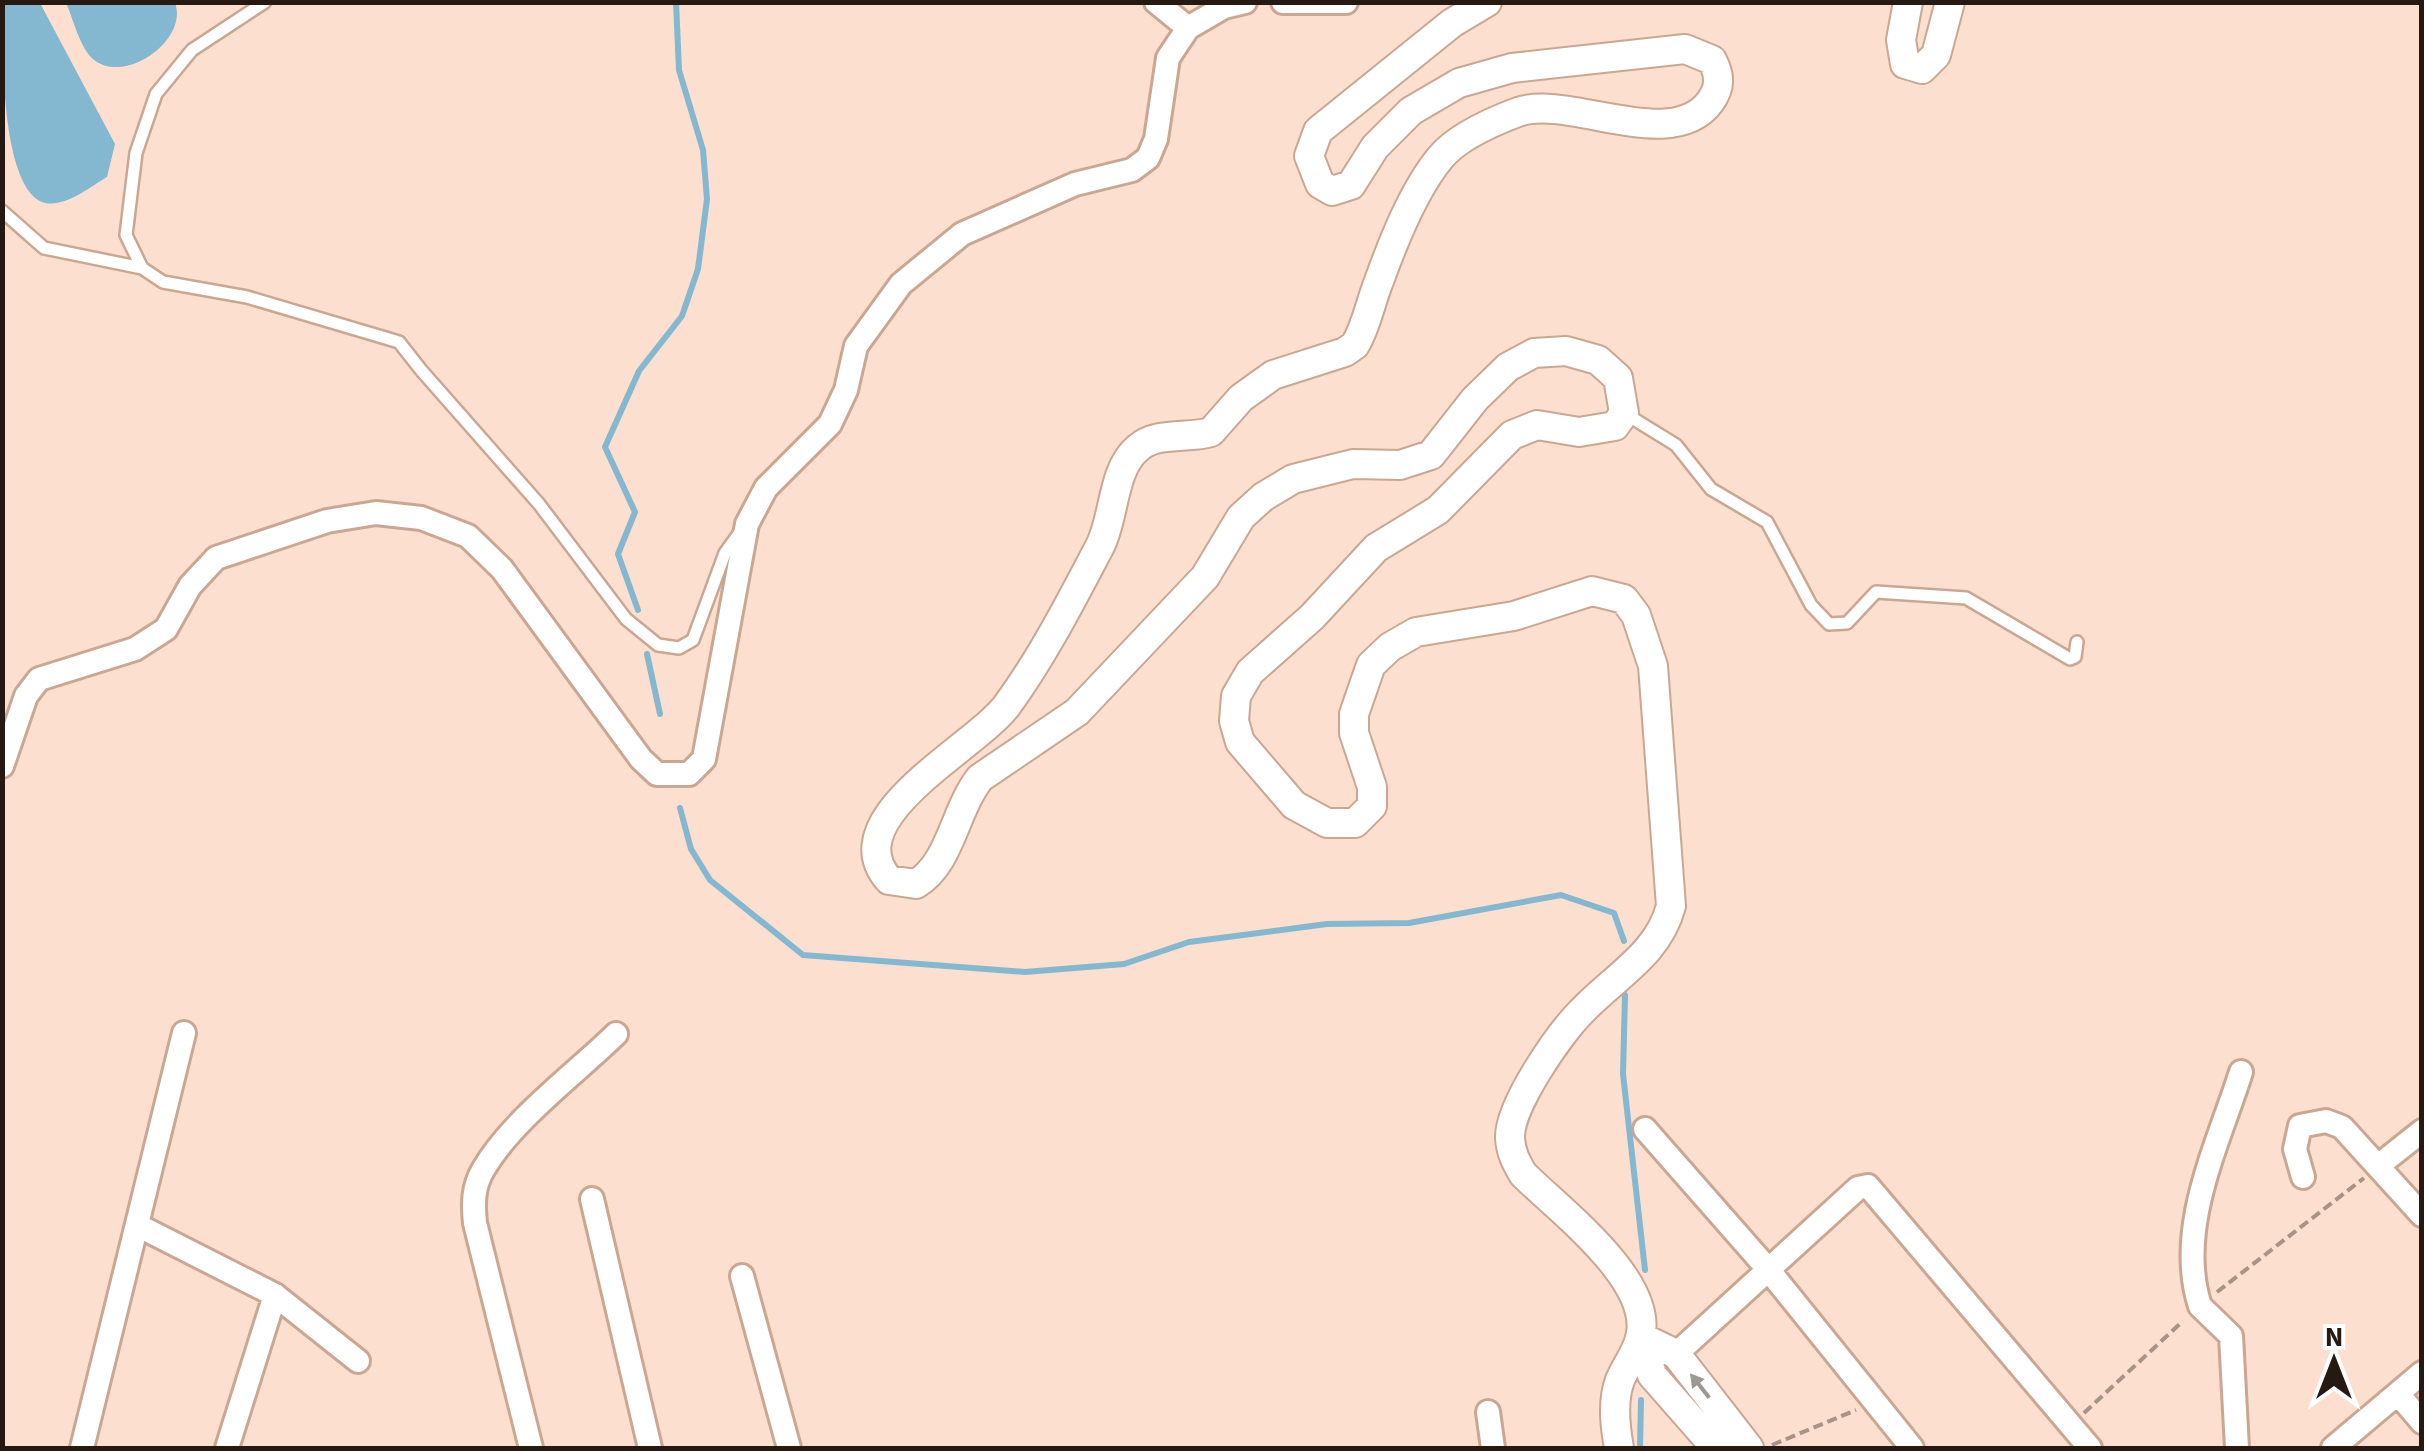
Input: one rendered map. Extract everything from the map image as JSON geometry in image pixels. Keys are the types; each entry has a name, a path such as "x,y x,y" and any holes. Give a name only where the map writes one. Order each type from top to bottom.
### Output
{"street":[{"path":"1156,2 1188,28"},
{"path":"2,766 26,696 39,680 135,649 166,629 190,586 216,558 327,520 376,512 421,518 468,536 502,569 641,759 657,774 689,774 704,759 747,524 766,488 830,424 846,390 856,346 901,284 962,234 1075,184 1132,170 1148,158 1156,140 1168,58 1188,28 1224,7 1245,2"},
{"path":"1283,2 1346,2"},
{"path":"1487,2 1452,23 1318,131 1309,156 1320,184 1332,192 1351,185 1375,148 1411,112 1459,83 1512,68 1685,48 1712,60 1718,72 1716,94 1706,108 1676,120 1632,122 1539,108 1520,112 1456,143 1440,158 1390,252 1355,345 1273,375 1241,398 1211,432 1150,440 1136,449 1127,462 1101,544 1036,660 986,728 936,764 900,800 876,838 874,854 879,869 901,885 916,884 929,876 939,864 968,794 980,778 1077,712 1205,577 1241,517 1263,497 1294,480 1354,464 1400,465 1431,455 1475,399 1508,367 1534,353 1566,350 1598,360 1618,378 1624,414 1616,426 1598,432 1537,424 1512,436 1438,510 1376,548 1312,617 1250,672 1236,696 1234,721 1240,742 1294,805 1327,823 1355,823 1372,806 1372,787 1354,733 1354,714 1371,665 1390,646 1416,632 1514,616 1592,591 1624,599 1636,615 1653,666 1671,906 1656,940 1581,1012 1545,1062 1516,1112 1510,1135 1512,1156 1524,1174 1634,1288 1640,1300 1641,1337 1652,1375 1716,1448"},
{"path":"1908,2 1902,54 1906,64 1922,69 1936,55 1950,2"},
{"path":"82,1448 184,1033"},
{"path":"532,1448 475,1224 472,1197 482,1170 513,1133 616,1034"},
{"path":"2237,1448 2231,1336 2200,1306 2193,1242 2197,1211 2241,1072"},
{"path":"2304,1177 2295,1137 2300,1126 2312,1121 2342,1128 2422,1215"},
{"path":"1645,1129 1767,1268 1912,1448"},
{"path":"2378,1166 2422,1131"},
{"path":"1676,1354 1858,1188 1874,1189 2090,1448"},
{"path":"592,1198 650,1448"},
{"path":"139,1226 275,1294 358,1361"},
{"path":"742,1276 790,1448"},
{"path":"228,1448 275,1294"},
{"path":"1641,1337 1676,1354 1749,1448"},
{"path":"1620,1448 1615,1406 1619,1382 1641,1337"},
{"path":"2333,1448 2422,1373"},
{"path":"2400,1395 2422,1422"},
{"path":"1488,1412 1493,1448"}],"lane":[{"path":"142,268 126,235 127,201 136,153 156,94 192,50 265,2"},
{"path":"2,211 44,248 142,268 163,282 248,297 409,348 421,370 539,504 626,619 658,645 678,648 693,640 724,553 747,524"},
{"path":"1624,414 1676,445 1711,489 1767,522 1811,606 1828,624 1847,623 1870,597 1884,592 1978,601 2070,659 2076,655 2078,642"}],"path":[{"path":"2069,1426 2200,1306 2378,1166"},
{"path":"1763,1448 1874,1402"}],"water":[{"path":"3,2 40,3 115,144 107,177 61,202 45,203 30,193 19,173 7,114"},
{"path":"66,3 175,3 177,17 172,31 151,55 121,67 106,66 84,48"}],"waterway":[{"path":"638,610 618,554 635,512 605,447 639,371 682,316 698,269 707,199 703,150 679,70 676,2"},
{"path":"647,654 660,714"},
{"path":"680,808 691,849 710,880 803,955 1025,972 1124,964 1189,942 1327,924 1409,923 1561,895 1614,913 1624,941"},
{"path":"1625,995 1623,1074 1645,1270"},
{"path":"1640,1448 1641,1400"}]}
